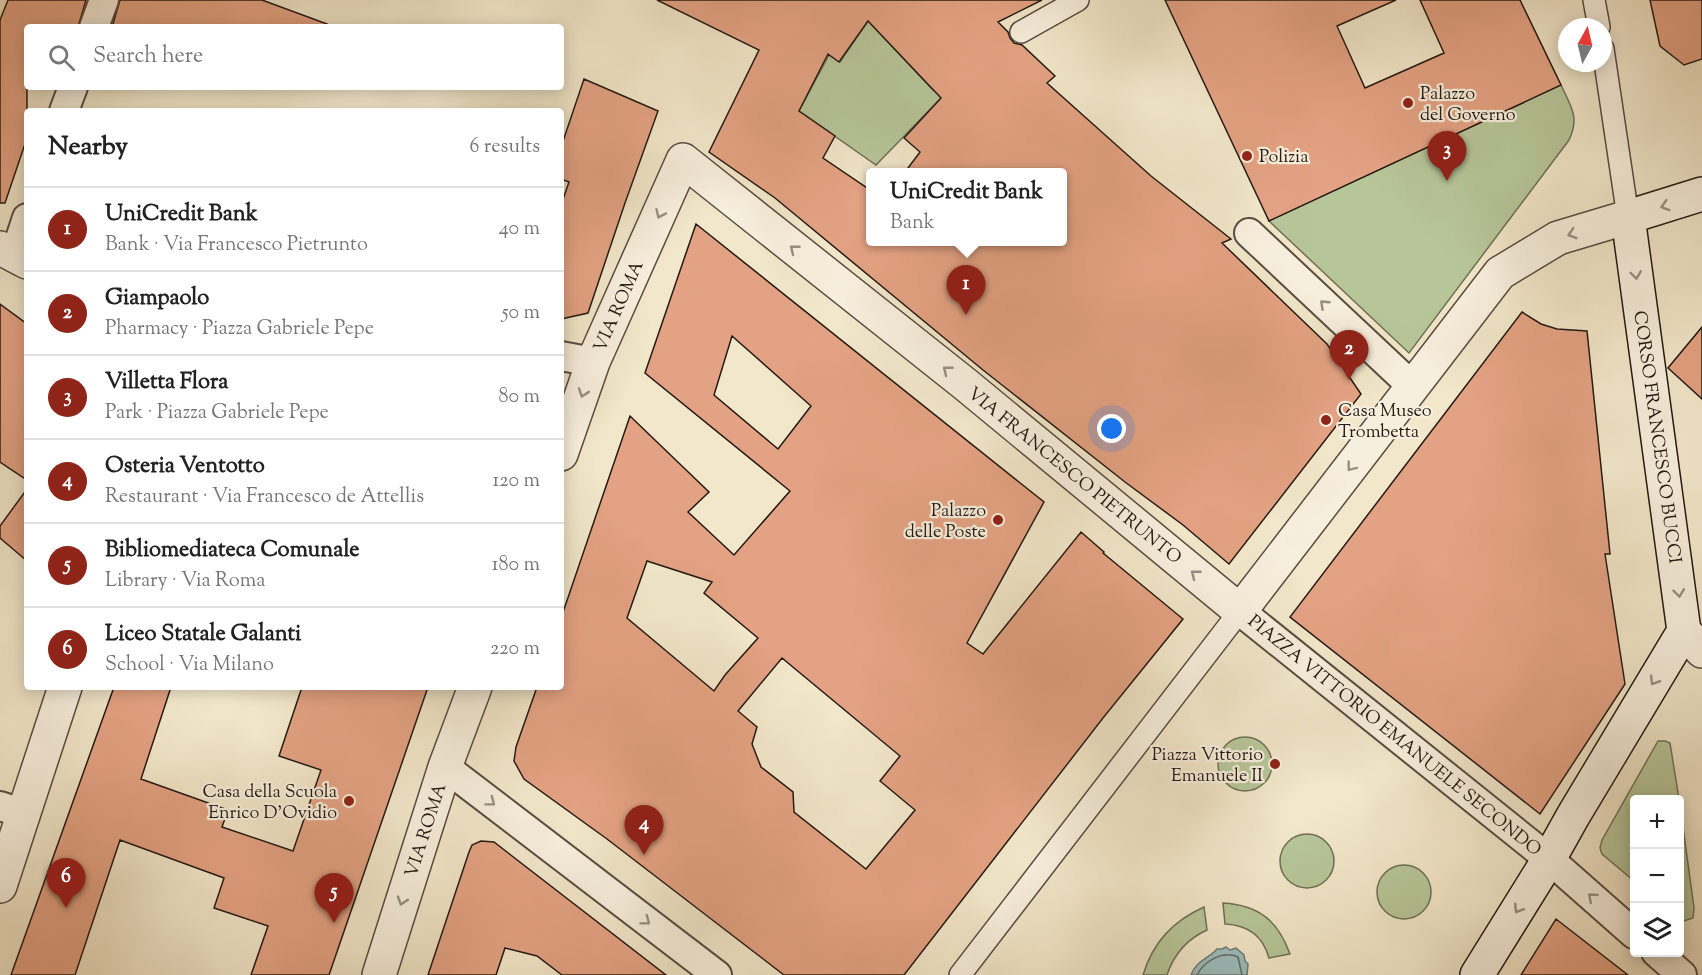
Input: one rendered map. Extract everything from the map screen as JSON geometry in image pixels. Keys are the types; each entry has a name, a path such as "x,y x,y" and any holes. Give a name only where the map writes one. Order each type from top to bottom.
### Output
{"street":[{"path":"95,24 104,0"},
{"path":"1021,32 1078,0"},
{"path":"1594,0 1597,18"},
{"path":"1606,72 1628,217"},
{"path":"65,108 72,90"},
{"name":"VIA ROMA","path":"564,438 567,421 683,160"},
{"name":"VIA FRANCESCO PIETRUNTO","path":"683,160 964,384 1240,611"},
{"path":"1240,611 1500,273 1558,238 1702,194"},
{"name":"CORSO FRANCESCO BUCCI","path":"1628,217 1693,641"},
{"path":"14,256 24,227"},
{"path":"1249,233 1413,387"},
{"path":"564,357 593,362"},
{"name":"PIAZZA VITTORIO EMANUELE SECONDO","path":"960,975 1240,611 1550,860 1477,975"},
{"path":"1630,930 1550,860 1573,816 1693,641"},
{"path":"0,886 12,810 63,690"},
{"name":"VIA ROMA","path":"379,975 445,767 474,690"},
{"path":"445,767 717,975"},
{"path":"1662,957 1682,975 1702,973"}],"green space":[{"path":"868,21 933,90 945,94 876,165 799,111 829,55 840,62"},
{"path":"1561,85 1574,118 1569,140 1409,353 1269,221"},
{"path":"1240,737 1250,737 1264,745 1270,754 1272,764 1270,774 1264,783 1250,791 1240,791 1223,779 1218,769 1218,759 1230,742"},
{"path":"1658,741 1670,743 1678,795 1630,795 1630,878 1602,854 1600,848 1602,840"},
{"path":"1307,834 1317,836 1326,842 1332,851 1334,861 1332,871 1326,880 1317,886 1307,888 1297,886 1288,880 1282,871 1280,861 1282,851 1288,842 1297,836"},
{"path":"1684,834 1694,908 1693,918 1684,921"},
{"path":"1399,865 1409,865 1423,873 1429,882 1431,892 1429,902 1423,911 1409,919 1399,919 1382,907 1377,897 1377,887 1389,870"},
{"path":"1223,903 1247,907 1266,917 1280,932 1290,954 1269,958 1263,944 1253,933 1241,927 1225,924"},
{"path":"1204,907 1207,930 1182,948 1173,960 1167,975 1143,975 1152,952 1166,934 1183,919"}],"water":[{"path":"1226,947 1230,950 1236,948 1244,955 1248,964 1247,975 1191,975 1199,963 1217,949"}],"building":[{"path":"8,0 86,0 79,24 24,24 24,90 27,90 27,108 24,108 24,147 5,203 0,203 0,20"},
{"path":"120,0 262,0 327,24 113,24"},
{"path":"657,0 1042,0 998,22 1008,32 1014,43 1022,45 1055,76 1047,83 1151,176 1231,239 1222,243 1327,344 1361,394 1229,564 1183,525 983,370 775,198 709,152 759,50","holes":["868,21 941,98 904,138 920,152 908,168 1067,168 1067,246 866,246 866,187 823,158 835,136 799,111 828,54 839,62"]},
{"name":"Palazzo del Governo","path":"1165,0 1396,0 1337,26 1365,88 1444,53 1420,0 1520,0 1561,85 1269,221"},
{"path":"1650,0 1702,0 1702,59 1684,65 1660,46"},
{"path":"584,79 658,111 588,313 564,318 564,196 569,182 564,180 564,138"},
{"path":"696,224 1044,502 967,643 983,654 1081,532 1183,619 1103,718 904,975 784,975 607,839 524,779 514,761 516,747 536,690 564,690 564,609 630,416 709,492 688,512 734,555 790,491 645,373","holes":["732,336 811,406 778,449 714,395","647,561 712,582 704,593 758,638 714,691 627,618","782,658 900,756 880,781 915,810 866,869 794,812 793,792 761,767 752,744 757,727 738,711"]},
{"path":"0,304 24,322 24,478 0,462"},
{"path":"1522,312 1541,324 1557,329 1587,331 1610,554 1605,554 1625,684 1540,814 1290,617"},
{"path":"1702,327 1702,399 1668,368"},
{"path":"24,493 24,558 0,538 0,526"},
{"path":"113,690 170,690 141,779 228,810 222,827 293,851 321,770 279,756 301,690 427,690 329,975 251,975 268,926 214,908 224,878 120,840 75,975 11,975"},
{"path":"481,841 494,842 666,975 562,975 537,956 505,948 496,975 428,975 469,852 472,845"},
{"path":"1556,919 1628,975 1521,975"}],"place":[{"name":"Palazzo del Governo","path":"1408,103"},
{"name":"Polizia","path":"1247,156"},
{"name":"Villetta Flora","path":"1447,181"},
{"name":"UniCredit Bank","path":"966,315"},
{"name":"Giampaolo","path":"1349,380"},
{"name":"Casa Museo Trombetta","path":"1326,420"},
{"name":"Palazzo delle Poste","path":"998,520"},
{"name":"Piazza Vittorio Emanuele II","path":"1275,764"},
{"name":"Casa della Scuola Enrico D'Ovidio","path":"349,801"},
{"name":"Osteria Ventotto","path":"644,855"},
{"name":"Liceo Statale Galanti","path":"66,908"},
{"name":"Bibliomediateca Comunale","path":"334,923"}]}
